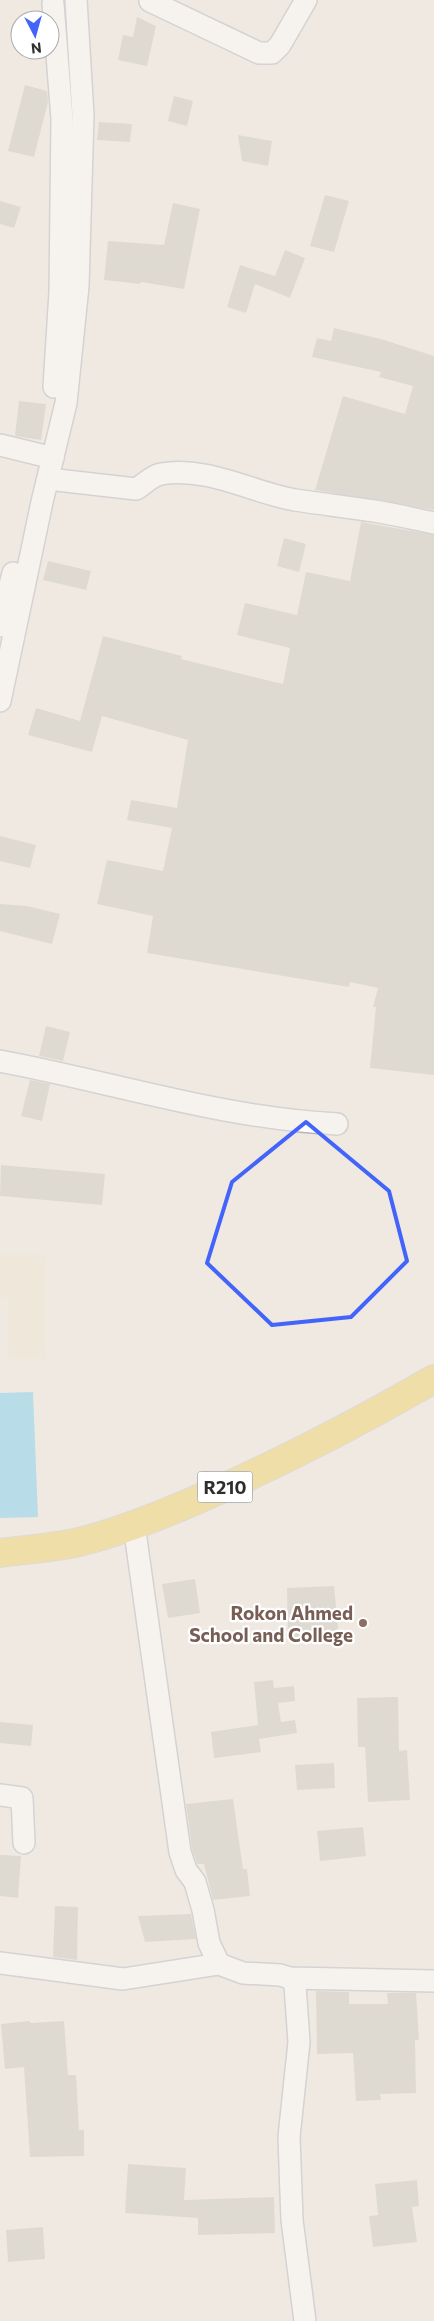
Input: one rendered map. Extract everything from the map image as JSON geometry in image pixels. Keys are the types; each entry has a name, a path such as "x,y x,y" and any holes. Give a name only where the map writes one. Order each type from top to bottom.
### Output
{"main road":[{"name":"R210","path":"0,1569 84,1557 266,1469 366,1418 434,1379"},
{"name":"R210","path":"0,1553 136,1533 273,1484 434,1398"}],"street":[{"path":"148,0 259,53 272,52 280,45 306,0"},
{"path":"0,701 48,479 60,292 62,119 60,1"},
{"path":"0,444 48,456"},
{"path":"0,626 29,503 48,456"},
{"path":"48,479 136,489 151,478 162,474 195,474 242,483 293,500 377,511 434,523"},
{"path":"0,1061 174,1101 304,1123 337,1124"},
{"path":"136,1533 180,1852 186,1870 195,1882 209,1943 219,1964"},
{"path":"0,1795 22,1798 24,1843"},
{"path":"0,1963 42,1966 123,1979 219,1964 243,1973 280,1975 290,1978 434,1982"},
{"path":"290,1978 295,1985 299,2042 289,2137 292,2220 305,2321"}],"highlighted area":[{"path":"306,1122 389,1191 407,1261 351,1317 272,1325 207,1263 232,1182"}],"shaded area":[{"path":"0,1255 46,1255 45,1359 8,1359 8,1297 0,1297"}],"water":[{"path":"33,1392 38,1517 0,1518 0,1393"}],"building":[{"path":"137,17 156,26 147,66 118,60 123,35 133,37"},
{"path":"25,85 47,91 48,102 34,157 8,151"},
{"path":"174,96 193,101 187,126 168,121"},
{"path":"99,122 132,124 130,142 97,140"},
{"path":"238,135 272,141 268,166 242,161"},
{"path":"325,195 349,201 334,252 310,246"},
{"path":"0,201 21,207 14,228 0,224"},
{"path":"173,203 200,209 184,289 141,282 140,284 104,280 108,241 164,245"},
{"path":"285,250 305,258 290,298 255,284 246,313 227,307 240,265 275,276"},
{"path":"334,328 381,339 434,356 434,510 315,490 343,396 405,414 413,386 379,377 381,372 312,357 317,338 331,341"},
{"path":"19,401 46,404 41,440 15,436"},
{"path":"361,522 434,535 434,1075 370,1068 376,1007 373,1007 378,988 350,982 349,987 147,953 153,916 97,904 107,860 163,871 172,828 127,820 131,800 177,808 188,740 102,716 92,752 28,735 36,708 80,721 103,636 182,656 181,659 283,684 290,648 237,635 245,603 297,615 306,572 350,581"},
{"path":"284,538 306,544 299,572 277,566"},
{"path":"48,561 91,571 86,590 43,580"},
{"path":"0,836 36,845 30,868 0,861"},
{"path":"0,904 27,906 60,914 52,944 0,931"},
{"path":"46,1026 70,1032 63,1061 39,1056"},
{"path":"30,1080 50,1084 42,1121 21,1116"},
{"path":"1,1165 105,1174 102,1205 0,1196"},
{"path":"195,1579 200,1613 168,1618 162,1584"},
{"path":"334,1586 339,1637 288,1641 287,1588"},
{"path":"273,1680 274,1688 294,1686 295,1701 278,1703 281,1722 295,1720 297,1733 259,1739 261,1752 214,1758 211,1732 258,1725 254,1682"},
{"path":"398,1697 399,1751 407,1750 410,1800 368,1802 365,1747 358,1747 357,1698"},
{"path":"0,1722 33,1725 31,1746 0,1743"},
{"path":"334,1763 335,1788 297,1790 295,1765"},
{"path":"233,1799 243,1869 247,1869 250,1896 213,1900 204,1864 197,1864 192,1849 186,1804"},
{"path":"363,1827 366,1856 320,1861 317,1831"},
{"path":"0,1855 21,1856 18,1898 0,1896"},
{"path":"55,1906 78,1907 77,1960 53,1957"},
{"path":"191,1914 196,1939 145,1942 138,1916"},
{"path":"316,1991 349,1992 349,2004 388,2004 387,1993 416,1993 419,2040 415,2040 416,2093 380,2094 381,2100 356,2101 353,2053 317,2054"},
{"path":"30,2021 30,2023 64,2021 68,2075 76,2075 79,2130 84,2130 84,2156 30,2157 24,2067 5,2069 1,2024"},
{"path":"128,2164 186,2168 184,2200 274,2197 275,2233 198,2235 198,2218 125,2213"},
{"path":"417,2180 419,2206 412,2207 417,2242 373,2247 369,2216 378,2215 375,2184"},
{"path":"43,2227 45,2259 8,2262 6,2230"}],"place":[{"name":"Rokon Ahmed School and College","path":"363,1623"}]}
